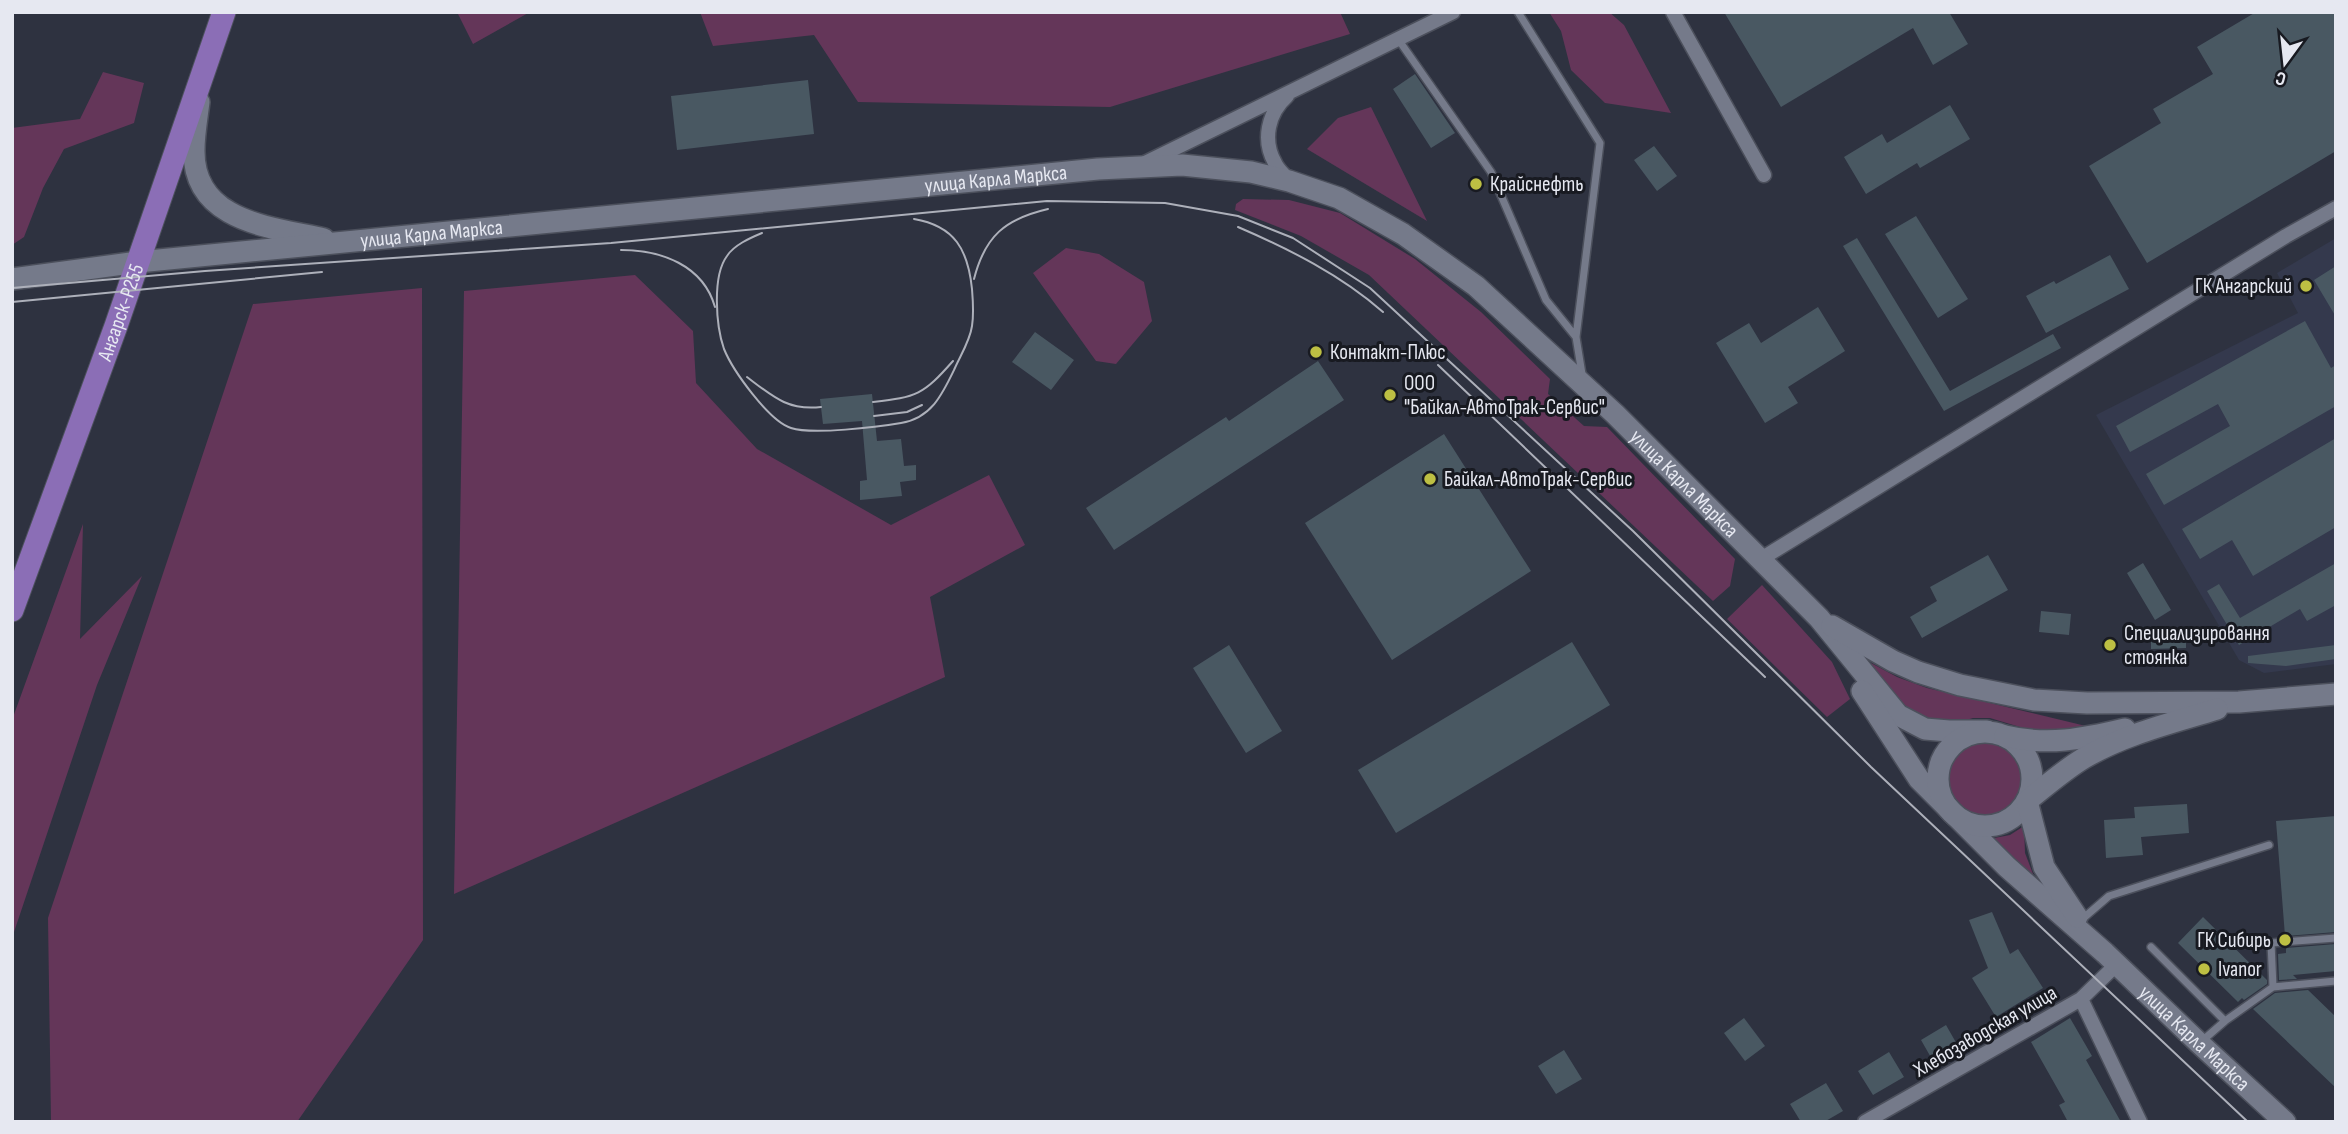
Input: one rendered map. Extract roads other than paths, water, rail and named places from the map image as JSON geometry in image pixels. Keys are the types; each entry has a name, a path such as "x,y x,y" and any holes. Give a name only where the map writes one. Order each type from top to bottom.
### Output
{"main road":[{"name":"Ангарск-Р255","path":"12,610 225,12"}],"street":[{"path":"1138,166 1453,12"},
{"path":"1673,12 1764,175"},
{"path":"202,79 194,151 195,164 204,190 232,215 248,222 346,243"},
{"path":"1289,181 1275,164 1268,135 1271,116 1278,104 1293,90"},
{"name":"улица Карла Маркса","path":"12,279 138,262 1138,166 1217,167 1289,181 1339,198 1403,234 1476,286 1615,414 1761,559 1819,618 1886,703 1904,720 1918,727 1994,733 2032,741 2080,740 2239,702"},
{"path":"1761,559 2286,236 2336,208"},
{"path":"1819,618 1893,662 1937,678 2034,700 2087,703 2239,702 2336,694"},
{"name":"улица Карла Маркса","path":"1819,618 1919,779 2007,867 2111,959 2286,1122"},
{"path":"2027,801 2032,775 2022,750 2012,741 1994,733 1962,737 1943,756 1938,769 1939,792 1954,815 1970,824 1989,826 2015,815 2027,801 2070,768 2109,746 2133,735 2239,702"},
{"name":"улица Карла Маркса","path":"2027,801 2038,849 2048,875 2111,959"},
{"name":"Хлебозаводская улица","path":"1865,1122 2081,999 2111,959"},
{"path":"2081,999 2140,1122"}],"lane":[{"path":"1518,12 1600,143 1576,337 1583,385"},
{"path":"1398,39 1491,172 1546,300 1576,337"},
{"path":"2080,921 2109,896 2269,845"},
{"path":"2273,987 2271,943 2336,938"},
{"path":"2151,947 2225,1021"},
{"path":"2199,1043 2273,987 2336,981"}],"tram line":[{"path":"12,288 205,271 611,243 1047,201 1165,203 1238,216 1293,238 1370,288 1633,531 1871,767 2248,1122"},
{"path":"974,279 984,251 999,232 1020,218 1048,209"},
{"path":"762,233 734,248 722,265 717,288 717,315 724,349 743,382 782,423 791,428 814,431 862,428 901,423 928,411 945,388 971,332 972,289 963,252 957,242 940,227 914,219"},
{"path":"1238,227 1314,264 1350,286 1383,312"},
{"path":"621,250 651,253 678,263 701,280 715,307"},
{"path":"12,302 322,272"},
{"path":"873,402 910,396 926,388 953,361"},
{"path":"1438,365 1765,677"},
{"path":"747,377 781,401 799,407 821,407"},
{"path":"874,416 907,412 922,405"}],"place":[{"name":"Крайснефть","path":"1476,184"},
{"name":"ГК Ангарский","path":"2306,286"},
{"name":"Контакт-Плюс","path":"1316,352"},
{"name":"ООО \"Байкал-АвтоТрак-Сервис\"","path":"1390,395"},
{"name":"Байкал-АвтоТрак-Сервис","path":"1430,479"},
{"name":"Специализировання стоянка","path":"2110,645"},
{"name":"ГК Сибирь","path":"2285,940"},
{"name":"Ivanor","path":"2204,969"}]}
